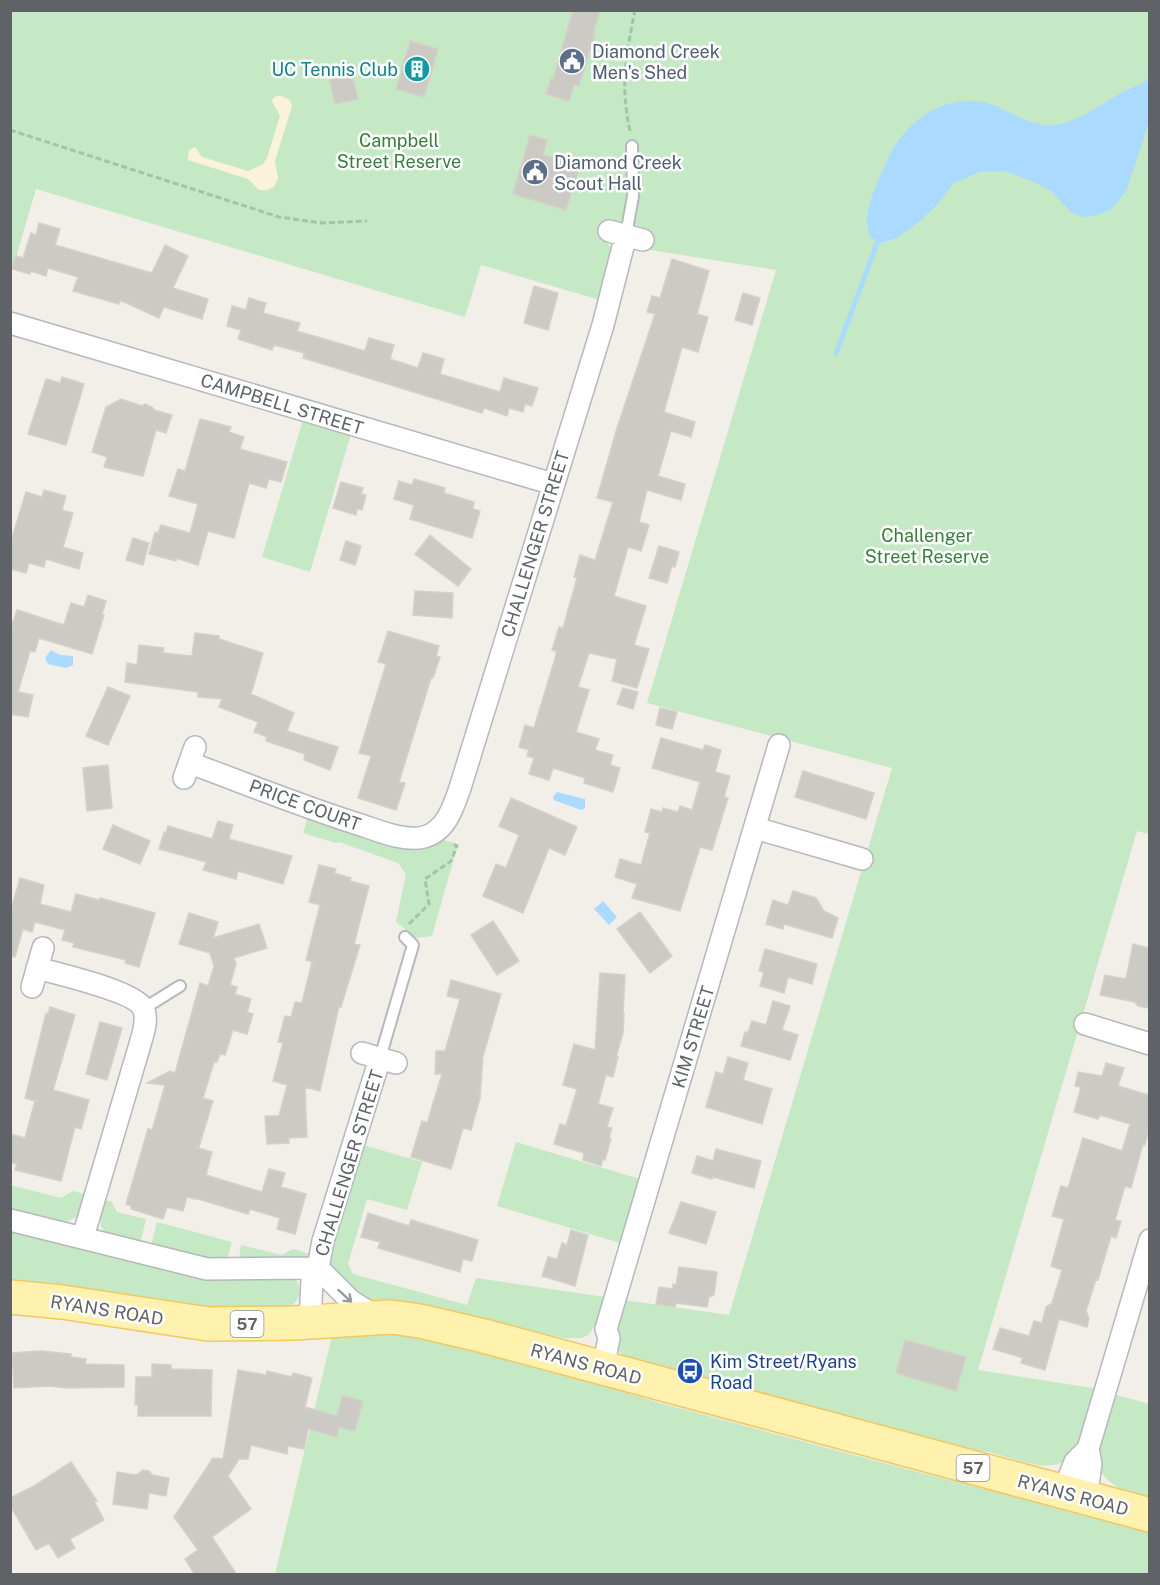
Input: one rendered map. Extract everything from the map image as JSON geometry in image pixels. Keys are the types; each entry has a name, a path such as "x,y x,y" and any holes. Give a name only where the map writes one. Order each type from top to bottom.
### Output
{"main road":[{"name":"RYANS ROAD","path":"10,1297 62,1302 207,1324 378,1317 436,1325 1149,1515"}],"street":[{"name":"CHALLENGER STREET","path":"422,838 431,835 442,826 454,804 603,325 626,236"},
{"name":"CAMPBELL STREET","path":"10,323 553,484"},
{"name":"KIM STREET","path":"595,1366 592,1345 598,1334 606,1329 779,745"},
{"name":"PRICE COURT","path":"189,763 320,812 400,836 422,838"},
{"path":"755,828 862,859"},
{"path":"43,948 35,978 124,994 138,1001 143,1009 145,1020 141,1041 82,1237"},
{"path":"1085,1024 1149,1044"},
{"name":"CHALLENGER STREET","path":"317,1321 312,1280 318,1268 323,1241 380,1058"},
{"path":"10,1220 207,1269 318,1268"},
{"path":"1075,1495 1075,1462 1088,1449 1149,1240"},
{"name":"CHALLENGER STREET","path":"318,1268 351,1301 378,1317"}],"lane":[{"path":"626,236 633,196 632,146"},
{"path":"405,937 413,945 425,944"},
{"name":"CHALLENGER STREET","path":"380,1058 413,945"},
{"path":"143,1009 180,986"}],"path":[{"path":"630,131 624,101 624,74 635,10"},
{"path":"10,130 279,217 321,223 367,221"},
{"path":"10,173 10,190"},
{"path":"409,922 430,902 426,877 451,861 457,846"}],"green space":[{"path":"11,11 1149,11 1149,834 1137,831 978,1370 1098,1389 1081,1437 1066,1460 1058,1464 1039,1465 989,1452 952,1448 720,1384 706,1377 636,1360 623,1355 618,1350 614,1337 624,1300 729,1315 892,768 647,703 776,270 644,249 649,231 610,221 605,238 612,250 600,300 481,265 465,317 36,189 11,274"},
{"path":"303,420 351,434 310,572 262,557"},
{"path":"308,816 458,844 432,936 416,938 396,922 406,874 398,863 339,842 303,833"},
{"path":"516,1142 640,1179 620,1243 497,1206"},
{"path":"360,1144 422,1162 407,1210 367,1199 348,1264 353,1274 467,1305 476,1278 605,1297 596,1324 588,1335 582,1338 564,1338 493,1322 379,1302 360,1296 330,1266 328,1255"},
{"path":"10,1185 61,1198 73,1191 88,1195 81,1211 74,1218 47,1222 11,1214"},
{"path":"102,1199 112,1202 117,1212 146,1219 141,1240 137,1244 105,1232 100,1221"},
{"path":"157,1222 232,1242 226,1263 152,1248"},
{"path":"26,1232 294,1277 299,1285 300,1293 290,1307 249,1311 11,1288 11,1233"},
{"path":"241,1245 282,1255 293,1249 310,1254 302,1259 239,1260"},
{"path":"361,1330 443,1339 656,1402 1150,1531 1149,1574 275,1574 333,1332"},
{"path":"1113,1394 1149,1404 1149,1501 1126,1492 1101,1472 1098,1448"}],"sand":[{"path":"277,96 286,98 292,106 275,161 278,178 274,187 259,190 248,179 188,160 189,150 195,147 202,157 248,171 263,164 280,116 272,101"}],"water":[{"path":"1147,83 1149,122 1126,191 1112,209 1093,216 1082,217 1071,212 1052,192 1034,182 1005,171 979,172 953,184 937,205 897,238 881,243 870,237 867,226 868,212 877,183 893,149 912,125 924,115 952,103 983,102 1031,122 1061,124 1083,115 1136,86"},
{"path":"51,650 60,655 73,656 73,665 66,668 48,664 45,658"},
{"path":"557,792 585,799 585,808 581,810 554,800 553,797"},
{"path":"603,901 617,917 609,925 594,909"}],"building":[{"path":"573,10 600,10 593,34 595,35 579,86 574,85 569,101 546,94 551,78 553,79"},
{"name":"UC Tennis Club","path":"410,41 438,49 424,97 396,89"},
{"path":"349,63 358,99 335,104 327,68"},
{"name":"Diamond Creek Scout Hall","path":"530,135 547,140 543,155 580,166 566,210 513,194"},
{"path":"39,223 60,229 55,245 152,273 165,245 188,256 173,288 208,299 202,319 164,307 159,318 120,300 119,304 73,291 78,277 48,268 46,276 31,271 30,274 12,269 16,256 23,258 31,233 36,235"},
{"path":"672,259 709,271 697,314 708,317 698,352 682,347 664,412 695,422 691,437 671,431 658,476 685,484 681,500 647,490 639,522 649,525 641,551 628,547 614,596 646,606 634,645 649,649 637,688 612,681 617,659 589,653 578,687 589,690 576,732 599,739 595,750 613,755 610,765 620,768 613,792 584,783 585,778 553,768 549,780 529,774 534,758 527,756 529,750 519,747 525,725 534,728 556,655 556,651 552,650 559,627 563,628 577,578 574,577 580,555 595,560 613,502 597,498 617,428 655,314 647,312 652,296 660,298"},
{"path":"534,286 558,293 548,330 524,323"},
{"path":"743,293 760,298 752,325 735,320"},
{"path":"249,298 266,303 263,313 300,323 297,331 365,351 369,338 394,345 390,359 418,368 423,353 444,359 440,374 500,392 504,378 538,388 532,406 525,404 523,412 509,408 507,416 484,408 482,413 303,358 304,353 274,345 272,350 238,339 241,330 227,326 232,306 246,310"},
{"path":"62,377 84,384 66,445 28,434 46,379 60,383"},
{"path":"121,399 142,406 145,404 154,410 172,415 166,433 156,430 143,476 104,467 107,457 92,452 106,407"},
{"path":"200,419 231,427 229,432 244,437 240,449 287,462 281,482 269,479 266,488 249,483 234,538 208,531 198,565 176,558 176,561 149,554 155,532 158,533 161,525 190,533 198,504 169,496 178,469 185,471"},
{"path":"414,479 445,488 444,493 474,502 473,509 480,511 472,538 410,519 414,505 394,499 399,481 412,485"},
{"path":"341,482 363,488 361,494 366,495 362,510 357,509 356,515 333,508"},
{"path":"44,490 66,496 62,510 73,513 63,547 83,553 79,569 46,559 44,567 29,563 26,573 10,569 10,544 26,492 42,497"},
{"path":"430,535 471,569 458,586 415,554"},
{"path":"133,538 149,543 143,565 126,560"},
{"path":"346,541 361,546 355,565 340,560"},
{"path":"659,546 679,552 667,583 649,578"},
{"path":"415,591 453,593 452,618 413,615"},
{"path":"88,595 106,601 92,654 39,638 35,652 30,651 18,692 33,695 28,717 10,714 10,631 17,610 64,625 71,603 84,607"},
{"path":"388,631 439,646 436,656 440,657 433,678 431,678 399,782 405,783 396,810 358,798 371,756 359,753 386,664 378,662"},
{"path":"195,633 219,636 219,639 263,653 251,694 294,713 287,731 338,747 330,770 304,760 305,754 266,741 267,737 254,732 258,722 219,707 222,699 198,697 198,692 125,682 127,663 137,665 139,645 164,648 163,653 192,656"},
{"path":"108,687 130,696 108,745 86,736"},
{"path":"623,688 638,692 633,709 617,704"},
{"path":"660,708 677,712 672,729 656,725"},
{"path":"661,738 703,750 705,745 721,750 715,772 730,776 724,797 728,798 712,850 700,847 680,911 632,898 637,884 615,877 620,859 641,865 650,833 645,832 651,809 662,812 663,808 678,812 680,806 692,810 700,782 652,768"},
{"path":"108,765 112,808 87,811 83,768"},
{"path":"803,771 874,793 866,819 795,797"},
{"path":"511,798 577,827 565,855 549,848 523,913 483,896 496,864 506,868 519,835 499,826"},
{"path":"218,821 233,825 229,839 292,856 283,884 238,871 236,879 203,870 206,862 159,849 168,826 212,839"},
{"path":"113,825 150,841 140,864 103,849"},
{"path":"319,865 336,869 334,873 351,878 350,881 369,886 354,944 360,945 341,1007 339,1006 320,1091 305,1087 307,1137 289,1138 289,1143 267,1144 265,1116 279,1116 287,1085 273,1081 283,1043 278,1042 285,1016 291,1017 295,1002 302,1003 312,962 306,960 320,905 309,902"},
{"path":"20,878 44,885 40,904 71,912 76,894 155,913 139,967 125,963 126,960 73,947 74,943 62,940 65,930 35,922 32,932 23,929 15,957 10,956 10,913"},
{"path":"793,891 816,898 824,911 838,918 832,938 784,924 783,929 766,924 773,900 788,905"},
{"path":"640,912 672,956 650,973 617,929"},
{"path":"189,913 218,922 213,938 259,924 267,948 234,958 236,964 230,985 237,987 235,994 251,999 247,1012 253,1014 247,1034 233,1030 225,1055 220,1054 217,1062 214,1062 203,1098 213,1101 199,1147 195,1147 212,1152 206,1175 262,1192 269,1169 285,1173 281,1187 306,1194 295,1234 277,1229 280,1218 250,1209 248,1214 195,1198 187,1197 183,1211 167,1207 163,1219 131,1209 131,1206 126,1204 148,1129 152,1130 165,1085 147,1083 170,1071 175,1073 200,983 208,986 214,966 210,953 179,944"},
{"path":"493,921 519,961 497,975 471,935"},
{"path":"1133,944 1149,948 1149,1008 1138,1006 1135,1002 1100,995 1105,975 1126,979"},
{"path":"765,949 817,964 812,984 788,977 784,993 760,986 764,972 759,971"},
{"path":"600,973 625,975 623,1033 616,1057 618,1057 613,1077 606,1075 598,1104 613,1108 607,1127 612,1128 609,1138 611,1139 601,1166 583,1160 584,1153 554,1144 560,1124 566,1126 577,1089 563,1085 574,1044 595,1050"},
{"path":"451,980 501,994 483,1056 480,1098 471,1130 463,1128 451,1169 411,1157 422,1121 427,1123 442,1074 435,1074 436,1051 445,1051 460,999 447,996"},
{"path":"773,1001 790,1006 782,1030 798,1035 790,1060 741,1046 745,1032 748,1032 752,1021 766,1025"},
{"path":"50,1007 75,1015 53,1090 89,1100 81,1129 75,1127 61,1181 15,1170 17,1164 10,1162 10,1134 25,1138 35,1101 25,1098 46,1013 48,1014"},
{"path":"100,1022 122,1028 107,1080 86,1074"},
{"path":"728,1057 748,1063 743,1080 772,1089 762,1124 706,1107 716,1072 723,1074"},
{"path":"1106,1063 1124,1068 1118,1086 1149,1095 1149,1130 1131,1188 1125,1186 1115,1220 1121,1221 1116,1238 1111,1236 1098,1280 1096,1279 1086,1311 1089,1318 1087,1327 1059,1319 1045,1370 1021,1363 1023,1358 993,1349 1000,1328 1029,1336 1034,1321 1042,1323 1046,1307 1052,1303 1062,1270 1051,1266 1064,1219 1052,1216 1061,1186 1068,1188 1083,1138 1122,1151 1130,1124 1100,1115 1098,1119 1074,1112 1081,1087 1075,1086 1078,1072 1102,1076"},
{"path":"716,1149 761,1161 754,1188 692,1173 697,1156 713,1161"},
{"path":"681,1202 716,1212 706,1244 669,1233"},
{"path":"368,1213 409,1226 411,1220 478,1240 472,1261 463,1259 460,1272 378,1248 380,1242 361,1237"},
{"path":"571,1230 588,1235 575,1286 542,1276 548,1257 557,1259 562,1243 567,1245"},
{"path":"679,1267 717,1272 714,1295 709,1297 707,1307 676,1303 675,1307 656,1304 659,1287 673,1289 673,1284 676,1285"},
{"path":"905,1340 966,1357 956,1391 896,1373"},
{"path":"40,1351 71,1354 71,1357 86,1359 85,1364 124,1365 124,1387 14,1388 12,1353"},
{"path":"152,1364 171,1365 171,1369 212,1370 211,1416 138,1416 138,1405 135,1405 136,1377 152,1377"},
{"path":"238,1370 266,1375 267,1371 292,1377 293,1373 312,1378 305,1407 337,1416 342,1396 363,1401 355,1431 339,1427 337,1437 308,1429 304,1449 288,1446 287,1454 251,1445 248,1459 239,1459 228,1476 251,1509 212,1537 237,1575 195,1575 185,1559 198,1550 174,1517 213,1458 223,1459"},
{"path":"71,1462 97,1501 94,1501 104,1520 70,1539 75,1548 58,1558 49,1543 36,1550 10,1505 10,1498 34,1486"},
{"path":"143,1470 149,1471 152,1475 169,1478 166,1496 149,1493 147,1509 113,1504 117,1472 136,1475"}],"waterway":[{"path":"1143,88 1150,79"},
{"path":"836,354 880,235"}],"place":[{"name":"Diamond Creek Men's Shed","path":"572,61"},
{"name":"UC Tennis Club","path":"417,69"},
{"name":"Diamond Creek Scout Hall","path":"535,172"},
{"name":"Kim Street/Ryans Road","path":"690,1371"}],"park label":[{"name":"Campbell Street Reserve","path":"399,150"},
{"name":"Challenger Street Reserve","path":"927,545"}]}
